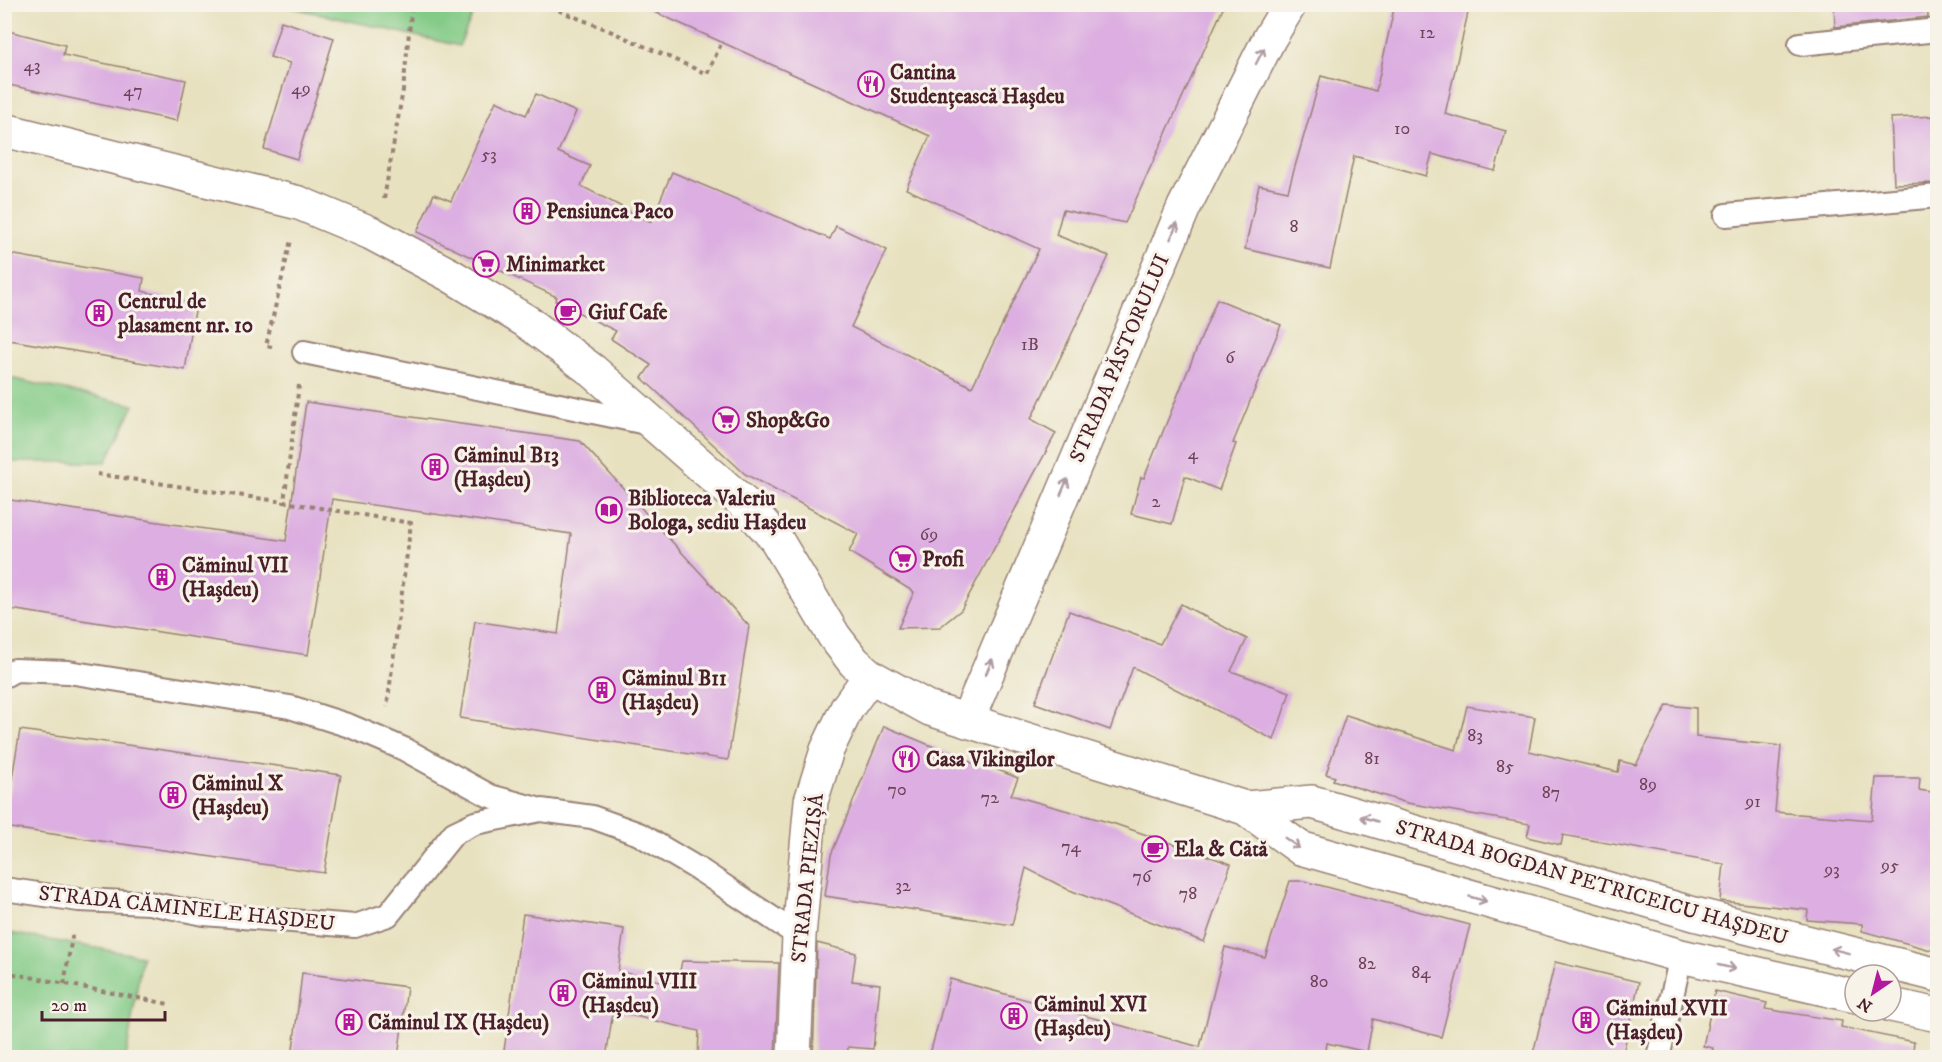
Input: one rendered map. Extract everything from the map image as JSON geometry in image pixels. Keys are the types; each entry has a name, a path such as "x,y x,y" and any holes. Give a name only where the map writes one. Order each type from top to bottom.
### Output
{"street":[{"name":"STRADA PĂSTORULUI","path":"967,721 1184,207 1279,8"},
{"name":"STRADA BOGDAN PETRICEICU HAȘDEU","path":"4,130 299,203 371,233 450,275 526,321 593,371 747,506 776,539 834,636 870,676 930,709 1245,808 1300,848 1682,956 1843,993"},
{"name":"STRADA PIEZIȘĂ","path":"794,1058 793,1034 799,936 811,801 827,750 847,708 870,676"},
{"name":"STRADA BOGDAN PETRICEICU HAȘDEU","path":"1245,808 1312,802 1694,914 1938,975"},
{"path":"1903,1008 1938,1015"}],"lane":[{"path":"1800,44 1938,30"},
{"path":"1726,215 1938,196"},
{"path":"304,352 656,425"},
{"name":"STRADA CĂMINELE HAȘDEU","path":"4,676 15,670 68,672 290,707 350,726 404,749 490,796 541,810 592,817 639,834 703,872 799,936"},
{"name":"STRADA CĂMINELE HAȘDEU","path":"4,889 79,900 149,903 204,914 355,926 388,915 454,833 475,823 541,810"},
{"path":"1658,1058 1682,956"}],"path":[{"path":"371,233 382,211 403,90 412,4"},
{"path":"542,4 707,74 722,42"},
{"path":"284,502 304,352 267,346 299,203"},
{"path":"97,474 411,523 389,694"},
{"path":"64,984 79,900"},
{"path":"4,972 169,1004"}],"green space":[{"path":"477,4 459,46 281,5"},
{"path":"5,377 134,405 106,462 5,462"},
{"path":"4,932 142,956 126,1057 5,1057"}],"building":[{"path":"637,4 1225,4 1125,223 1063,210 1056,235 1109,256 1031,419 1056,433 961,610 940,627 898,628 914,592 849,552 858,534 745,474 642,378 651,365 611,339 616,331 555,301 557,297 417,232 434,194 451,201 496,101 526,115 536,94 576,112 558,152 590,166 581,186 651,222 672,172 830,239 836,226 887,250 851,327 972,387 1039,249 906,189 930,136"},
{"path":"1395,4 1470,4 1445,114 1506,131 1495,171 1432,154 1426,176 1354,156 1330,268 1245,249 1259,185 1288,191 1321,76 1376,91"},
{"path":"1834,4 1927,4 1928,17 1835,27"},
{"path":"281,21 334,38 297,159 264,149 290,63 270,57"},
{"path":"4,30 65,45 63,55 186,80 177,121 4,84"},
{"path":"1938,116 1938,183 1894,184 1891,118"},
{"name":"Centrul de plasament nr. 10","path":"4,253 144,278 142,291 196,305 185,370 4,339"},
{"path":"1217,299 1281,325 1233,443 1236,444 1219,490 1185,476 1172,524 1131,514 1141,477 1144,478"},
{"path":"306,402 580,441 749,626 728,760 460,718 475,621 558,634 571,534 332,499 308,655 4,608 4,499 286,541"},
{"path":"1181,604 1247,639 1231,671 1290,692 1274,740 1133,667 1110,730 1035,703 1069,611 1160,644"},
{"path":"1667,705 1696,708 1696,737 1781,746 1775,812 1872,820 1876,778 1920,778 1919,790 1938,793 1938,952 1862,931 1862,924 1807,920 1808,910 1720,901 1724,864 1563,835 1561,845 1527,837 1530,824 1407,803 1333,780 1335,777 1326,774 1346,715 1456,750 1467,706 1535,717 1529,751 1618,772 1620,761 1636,765"},
{"path":"884,726 982,767 983,764 1018,778 1011,795 1115,824 1231,864 1204,942 1067,889 1026,868 1012,925 825,896 831,855"},
{"name":"Căminul X (Hașdeu)","path":"20,730 341,775 324,873 4,827"},
{"path":"1290,881 1304,881 1470,925 1441,1037 1373,1019 1367,1052 1327,1043 1325,1058 929,1058 950,979 1200,1047 1225,947 1265,957"},
{"path":"523,914 624,929 618,971 677,985 682,961 779,963 775,1058 698,1058 699,1031 613,1011 606,1058 503,1058"},
{"path":"817,943 856,953 852,981 880,984 873,1049 848,1047 847,1058 813,1058"},
{"name":"Căminul XVII (Hașdeu)","path":"1555,962 1639,982 1622,1058 1532,1058"},
{"name":"Căminul IX (Hașdeu)","path":"302,973 407,987 398,1058 292,1058"},
{"path":"1715,991 1767,1003 1765,1009 1842,1021 1841,1027 1914,1042 1912,1058 1711,1058 1713,1048 1703,1046"}],"place":[{"name":"Cantina Studențească Hașdeu","path":"871,84"},
{"name":"Pensiunea Paco","path":"527,211"},
{"name":"Minimarket","path":"486,264"},
{"name":"Giuf Cafe","path":"568,312"},
{"name":"Centrul de plasament nr. 10","path":"99,313"},
{"name":"Shop&Go","path":"726,420"},
{"name":"Căminul B13 (Hașdeu)","path":"435,467"},
{"name":"Biblioteca Valeriu Bologa, sediu Hașdeu","path":"609,510"},
{"name":"Profi","path":"903,559"},
{"name":"Căminul VII (Hașdeu)","path":"162,577"},
{"name":"Căminul B11 (Hașdeu)","path":"602,690"},
{"name":"Casa Vikingilor","path":"906,759"},
{"name":"Căminul X (Hașdeu)","path":"173,795"},
{"name":"Ela & Cătă","path":"1155,849"},
{"name":"Căminul VIII (Hașdeu)","path":"563,993"},
{"name":"Căminul XVI (Hașdeu)","path":"1014,1016"},
{"name":"Căminul XVII (Hașdeu)","path":"1586,1020"},
{"name":"Căminul IX (Hașdeu)","path":"349,1022"}]}
